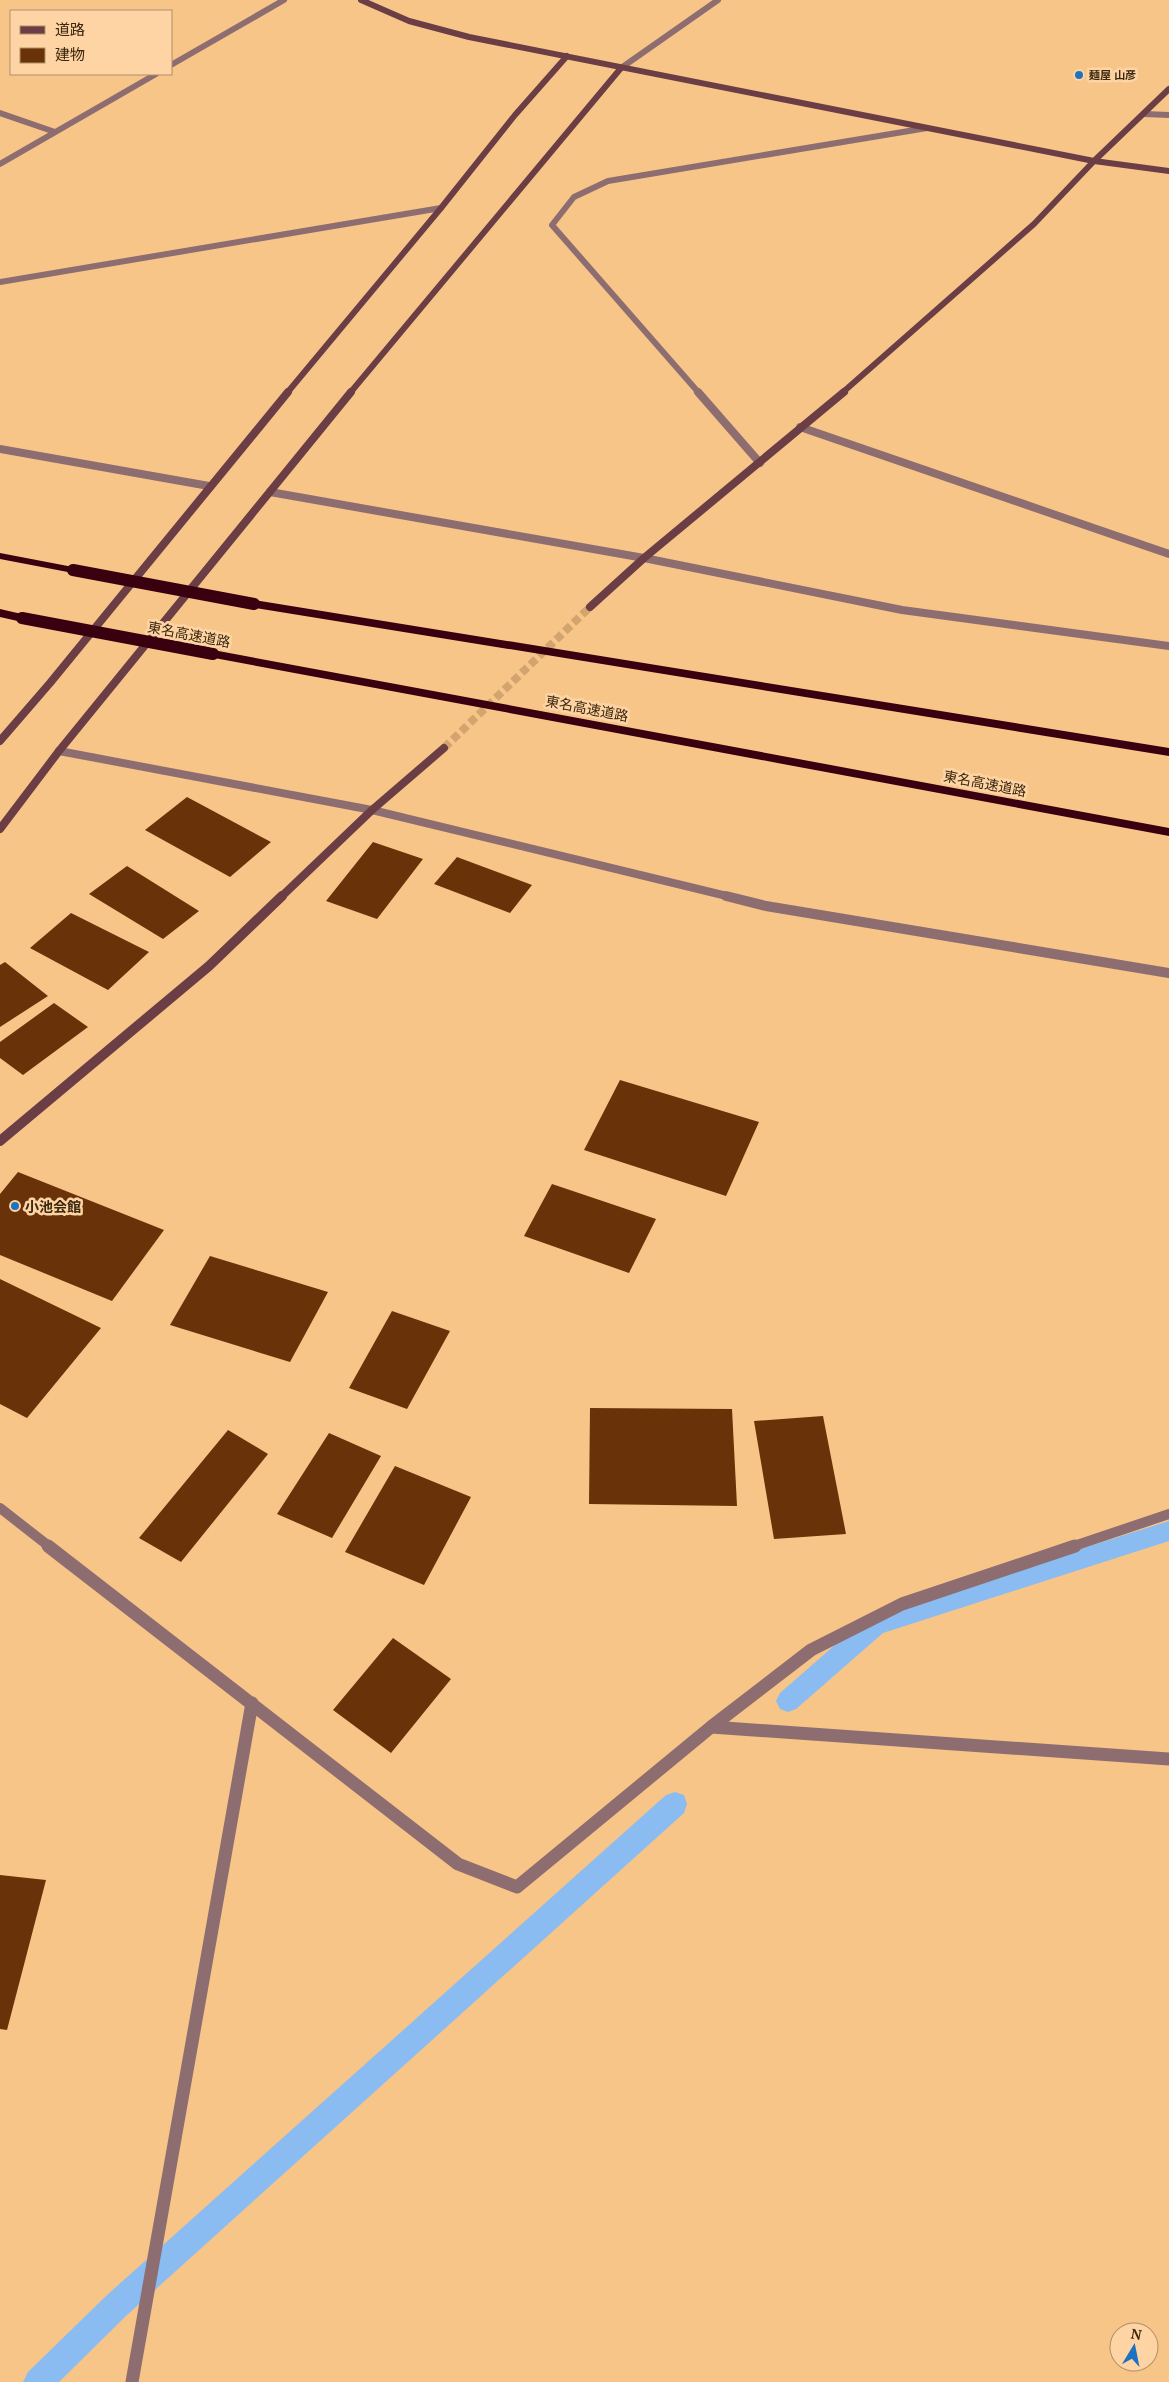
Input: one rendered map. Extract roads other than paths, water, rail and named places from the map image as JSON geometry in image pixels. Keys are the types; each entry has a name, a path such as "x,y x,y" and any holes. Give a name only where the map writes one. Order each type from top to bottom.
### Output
{"highway":[{"path":"0,556 254,604 1169,752"},
{"name":"東名高速道路","path":"0,613 1169,832"}],"street":[{"path":"172,64 284,0"},
{"path":"361,0 409,21 469,37 1094,161 1169,171"},
{"path":"0,829 59,751 407,322 621,68 718,0"},
{"path":"0,741 50,683 209,486 441,208 515,115 567,56"},
{"path":"0,164 154,75"},
{"path":"590,607 644,558 760,463 1034,224 1094,161 1169,90"},
{"path":"0,113 55,132"},
{"path":"1144,114 1169,115"},
{"path":"760,463 552,225 574,197 608,181 927,128"},
{"path":"0,282 441,208"},
{"path":"800,427 1169,554"},
{"path":"0,449 209,486"},
{"path":"270,492 644,558 902,610 1169,646"},
{"path":"0,1141 209,966 372,810 444,748"},
{"path":"59,751 372,810 766,906 1169,973"},
{"path":"0,1508 458,1864 517,1887 711,1727 811,1650 902,1604 1169,1514"},
{"path":"132,2382 252,1703"},
{"path":"711,1727 1169,1759"}],"waterway":[{"path":"788,1701 876,1624 1169,1531"},
{"path":"38,2382 116,2306 675,1804"}],"tunnel":[{"path":"444,748 590,607"}],"place":[{"name":"麺屋 山彦","path":"1079,75"},
{"name":"小池会館","path":"15,1206"}]}
